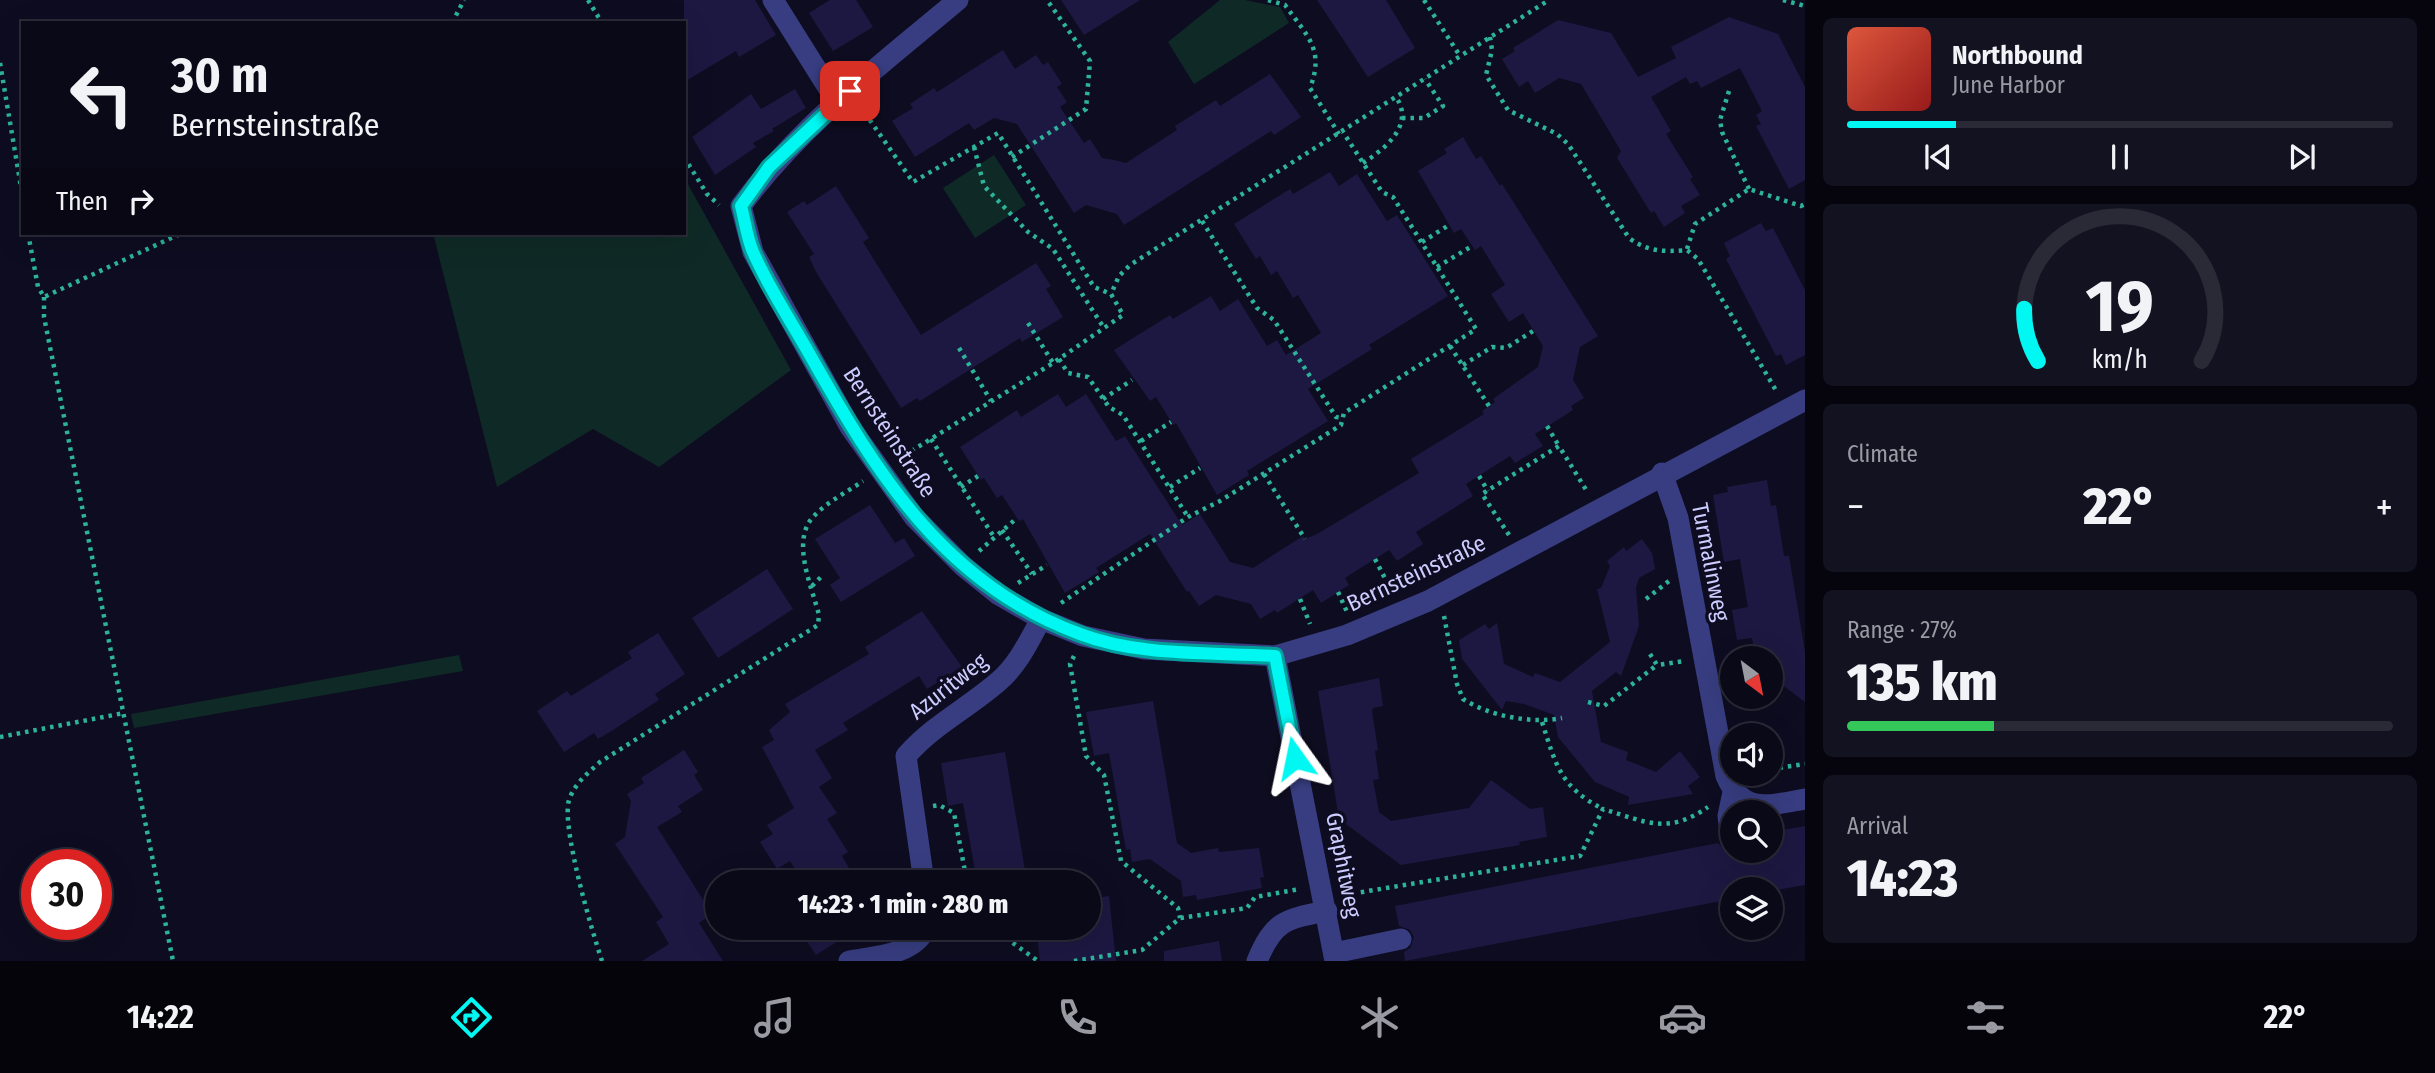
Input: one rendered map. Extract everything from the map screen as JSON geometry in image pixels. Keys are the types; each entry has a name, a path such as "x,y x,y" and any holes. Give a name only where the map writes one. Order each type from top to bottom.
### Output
{"street":[{"path":"773,0 843,97"},
{"path":"741,206 769,167 843,97 958,0"},
{"name":"Bernsteinstraße","path":"741,206 753,252 850,427 914,517 963,566 999,595 1041,619 1083,636 1144,649 1275,656 1347,635 1438,596 1796,403"},
{"name":"Turmalinweg","path":"1662,473 1678,518 1726,776 1739,800"},
{"name":"Azuritweg","path":"922,870 906,757 926,733 999,682 1015,665 1041,619"},
{"name":"Graphitweg","path":"1275,656 1334,957"},
{"path":"1783,802 1805,799"},
{"path":"1256,961 1275,928 1287,918 1324,898"},
{"path":"1334,957 1401,939"},
{"path":"849,961 898,952 919,940"}],"path":[{"path":"454,21 464,0"},
{"path":"588,0 600,21"},
{"path":"1012,157 1086,109 1090,61 1047,0"},
{"path":"1041,619 1128,556 1188,517 1264,474 1341,425 1344,413 1476,329 1393,197 1382,192 1310,89 1318,64 1315,51 1285,5 1268,0"},
{"path":"1424,0 1460,56"},
{"path":"1111,294 1119,276 1130,265 1549,0"},
{"path":"1783,0 1805,6"},
{"path":"1490,37 1492,50 1486,75 1508,110 1557,134 1568,144 1629,238 1641,247 1662,252 1687,250"},
{"path":"0,63 21,187"},
{"path":"1402,118 1424,118 1443,106 1425,79"},
{"path":"1729,91 1720,120 1722,132 1749,189 1801,206 1805,204"},
{"path":"602,961 568,827 568,803 577,783 600,762 818,625 803,552 804,531 813,516 879,471 1054,363 1123,315 1111,294 1094,287 998,133 913,182 843,97"},
{"path":"1363,163 1390,145 1402,118 1402,107 1396,97"},
{"path":"974,147 984,186 1028,232 1053,249 1104,328"},
{"path":"686,161 717,205 741,206"},
{"path":"1687,250 1695,224 1749,189"},
{"path":"1202,221 1257,308 1274,320 1336,417 1343,418"},
{"path":"1422,242 1449,225"},
{"path":"28,235 37,287 44,297 44,317 173,961"},
{"path":"44,297 178,235"},
{"path":"1437,267 1472,246"},
{"path":"1687,250 1705,270 1796,403"},
{"path":"1071,274 1081,267"},
{"path":"1028,323 1054,363"},
{"path":"1463,365 1492,347 1506,348 1534,331"},
{"path":"1450,346 1489,406"},
{"path":"959,348 991,401"},
{"path":"1059,359 1068,373 1088,377 1103,399 1123,415 1188,517"},
{"path":"1103,399 1132,380"},
{"path":"1141,441 1171,422"},
{"path":"1546,426 1597,509"},
{"path":"931,439 994,537"},
{"path":"1518,553 1482,494 1559,446"},
{"path":"1522,458 1527,466"},
{"path":"1170,487 1200,468"},
{"path":"1264,474 1305,539"},
{"path":"961,487 978,476"},
{"path":"1479,476 1488,491"},
{"path":"963,566 1017,518"},
{"path":"1002,530 1032,574"},
{"path":"1375,559 1391,589 1399,613"},
{"path":"999,595 1046,565"},
{"path":"810,579 823,575 812,586"},
{"path":"1438,596 1447,623 1457,684 1463,699 1489,710 1542,722 1562,718"},
{"path":"1083,636 1070,664 1086,756 1104,775 1121,861 1178,908 1180,918"},
{"path":"1650,654 1657,665"},
{"path":"1588,702 1604,706 1657,665 1673,665 1703,655"},
{"path":"0,737 124,713"},
{"path":"1542,722 1560,775 1580,797 1603,809 1659,826 1689,821 1720,809"},
{"path":"1783,767 1805,764"},
{"path":"914,808 939,805 954,813 965,870"},
{"path":"1074,961 1142,950 1180,918 1247,908 1255,897 1324,898 1580,856 1603,809"},
{"path":"1009,940 1038,961"}],"green space":[{"path":"1220,0 1245,0 1280,7 1289,23 1194,84 1168,42"},
{"path":"994,155 1026,205 975,238 943,188"},
{"path":"686,181 791,370 659,467 593,429 497,487 434,235 686,235"},
{"path":"459,655 463,671 134,728 131,714"}],"building":[{"path":"684,0 755,0 776,35 739,57 736,51 686,81"},
{"path":"830,0 856,0 873,27 833,51 809,13"},
{"path":"1061,0 1140,0 1084,35"},
{"path":"1317,0 1386,0 1415,48 1368,77"},
{"path":"1729,17 1778,34 1805,87 1805,180 1789,189 1756,126 1761,124 1756,115 1762,111 1740,68 1701,88 1697,81 1690,84 1686,77 1651,97 1671,131 1666,134 1693,177 1690,179 1700,195 1681,206 1685,213 1664,227 1654,211 1651,213 1617,158 1621,151 1581,84 1559,78 1535,93 1528,81 1519,87 1502,59 1515,51 1513,48 1558,20 1611,33 1638,77 1676,58 1671,47"},
{"path":"1003,50 1015,69 1036,55 1043,65 1048,62 1062,84 1057,87 1067,102 1060,107 1084,143 1090,139 1102,158 1126,163 1177,130 1175,126 1216,100 1220,106 1270,74 1301,117 1274,135 1271,131 1124,225 1117,214 1086,205 1074,213 1017,124 994,118 974,130 969,123 915,157 892,121 913,108 910,104 934,88 937,92"},
{"path":"795,89 806,108 772,129 774,131 753,143 756,147 715,175 692,137 751,94 761,109"},
{"path":"1463,137 1476,159 1481,156 1500,186 1502,184 1598,336 1580,347 1573,380 1584,398 1571,406 1573,410 1535,434 1543,446 1515,463 1510,456 1466,484 1473,496 1416,532 1423,544 1397,561 1389,550 1345,578 1349,585 1321,603 1313,590 1277,613 1275,610 1260,619 1251,604 1216,595 1199,606 1150,534 1096,568 1099,572 1065,593 1023,519 1019,521 1002,495 997,498 984,478 981,480 960,447 1017,410 1021,417 1058,394 1066,407 1086,394 1116,441 1125,436 1182,525 1200,514 1230,562 1253,568 1303,536 1305,539 1317,534 1419,473 1411,459 1484,414 1482,411 1495,402 1493,399 1538,367 1543,346 1523,313 1509,322 1491,294 1505,285 1481,246 1475,250 1461,229 1454,233 1418,171 1447,153 1444,149"},
{"path":"1330,172 1339,186 1357,174 1387,221 1397,215 1448,296 1369,345 1372,349 1308,389 1328,421 1247,471 1249,475 1217,495 1176,423 1173,425 1156,397 1150,401 1114,350 1170,315 1173,319 1211,296 1220,311 1238,299 1267,346 1277,340 1286,355 1321,333 1298,295 1293,298 1277,271 1271,275 1260,256 1256,259 1234,224 1290,189 1293,194"},
{"path":"836,186 869,238 863,242 921,335 1036,263 1051,286 1046,289 1063,317 1022,342 1020,338 920,401 917,398 901,408 816,272 809,257 814,254 787,212 804,201 807,205"},
{"path":"1761,223 1766,231 1773,228 1805,290 1805,355 1786,365 1781,354 1776,356 1726,259 1730,256 1724,243"},
{"path":"1767,480 1771,506 1776,505 1784,556 1789,556 1805,652 1805,702 1783,687 1783,646 1753,646 1752,638 1737,640 1732,610 1748,607 1740,559 1724,562 1713,495 1728,492 1727,487"},
{"path":"870,505 895,543 904,538 915,556 841,602 830,585 840,578 815,539"},
{"path":"1642,539 1652,553 1655,569 1639,578 1636,588 1639,626 1621,676 1616,672 1592,691 1601,742 1628,752 1626,760 1656,772 1680,751 1700,777 1688,786 1693,794 1628,805 1629,797 1595,782 1558,737 1554,715 1524,704 1506,701 1502,710 1462,659 1459,640 1485,624 1489,629 1497,623 1504,664 1533,677 1535,673 1560,682 1610,642 1597,589 1601,588 1610,566 1607,561 1624,547 1626,551"},
{"path":"767,569 793,609 718,658 692,618"},
{"path":"922,611 962,667 927,689 919,676 843,723 848,730 815,750 832,778 819,787 837,813 827,819 848,852 842,856 849,868 796,870 790,861 777,869 760,842 773,834 767,825 794,808 762,747 774,740 769,730 790,712 785,704 869,654 865,647"},
{"path":"658,633 685,674 655,694 659,700 613,730 598,739 594,733 564,752 537,711 567,691 571,696 632,658 628,652"},
{"path":"1379,678 1383,706 1373,708 1372,711 1379,779 1373,780 1379,812 1391,821 1469,808 1491,780 1530,809 1543,807 1547,837 1519,842 1520,845 1401,865 1339,819 1318,691"},
{"path":"1153,701 1177,843 1191,853 1218,848 1219,852 1259,848 1264,877 1260,878 1262,888 1197,900 1196,895 1183,897 1181,881 1150,859 1132,862 1130,849 1126,850 1109,753 1094,756 1086,712"},
{"path":"684,750 698,772 694,775 703,790 678,806 682,812 657,827 705,903 705,919 699,923 705,932 705,940 710,940 723,961 642,961 669,944 656,922 663,917 615,844 625,837 631,801 627,794 644,783 641,778"},
{"path":"1005,752 1025,870 975,870 963,803 948,806 941,763"},
{"path":"1805,826 1805,885 1783,889 1783,877 1720,877 1720,901 1405,961 1404,952 1410,948 1414,937 1410,930 1399,926 1395,906 1718,843 1720,863 1783,863 1783,830"},
{"path":"1109,896 1116,961 1040,961 1037,940 1101,940 1101,897"},
{"path":"806,940 840,940 816,955"},
{"path":"1219,941 1222,961 1164,961 1164,951"}],"route":[{"path":"850,91 769,167 741,206 753,252 850,427 879,471 914,517 963,566 999,595 1041,619 1083,636 1144,649 1275,656 1295,758"}]}
